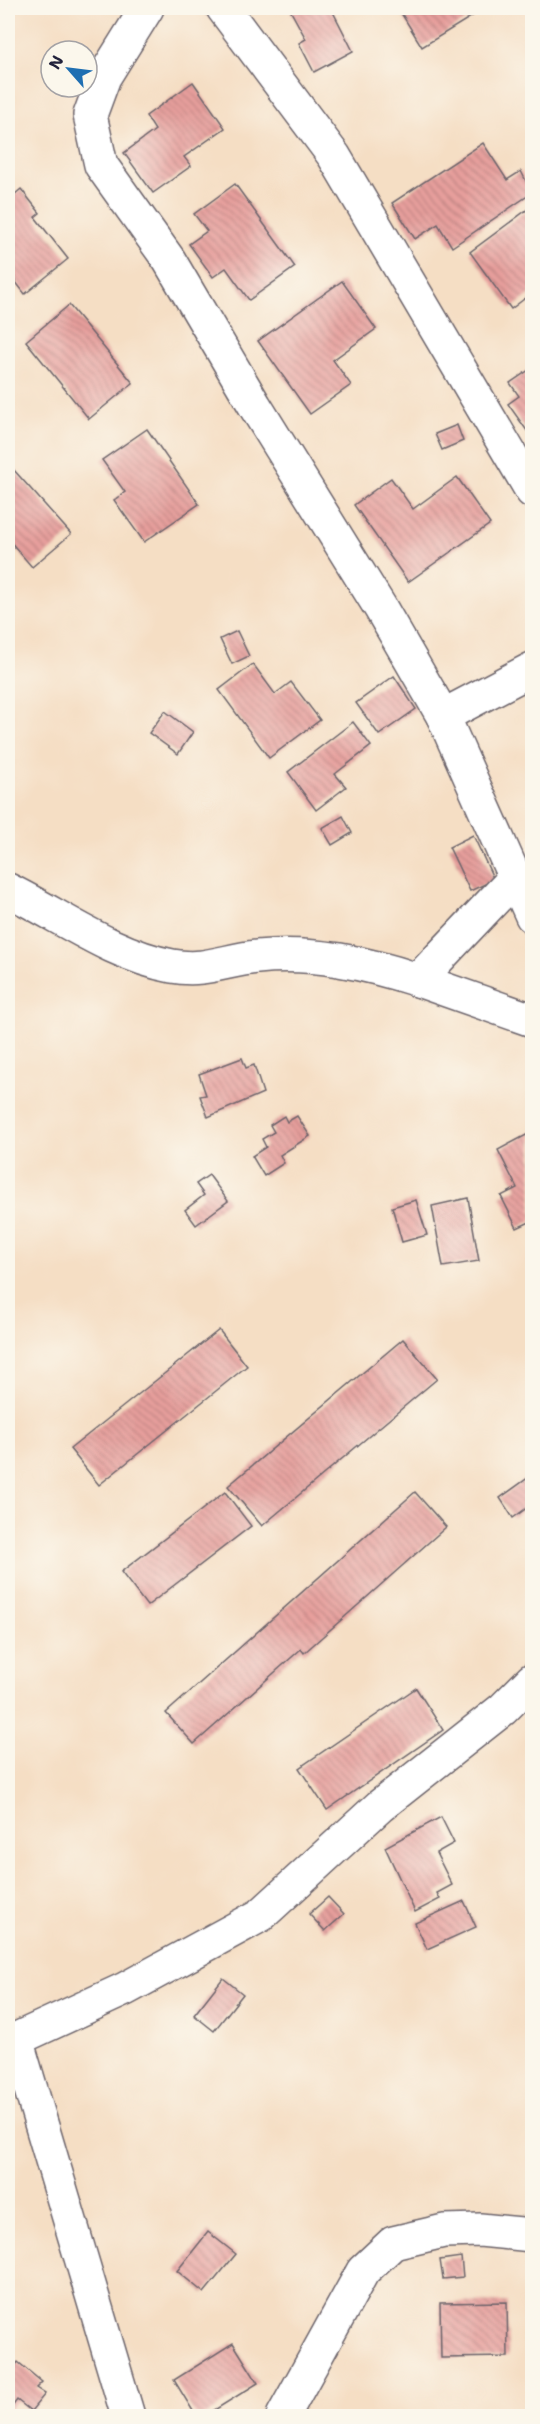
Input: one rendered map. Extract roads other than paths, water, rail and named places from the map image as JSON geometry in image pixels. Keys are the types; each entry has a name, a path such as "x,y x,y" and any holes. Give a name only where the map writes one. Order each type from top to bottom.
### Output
{"street":[{"path":"147,8 104,77 90,115 101,165 169,260 380,607 443,716 510,861 532,916"},
{"path":"223,8 334,156 532,491"},
{"path":"443,716 532,669"},
{"path":"418,980 515,878"},
{"path":"8,890 136,958 173,966 203,969 257,957 306,954 391,971 532,1020"},
{"path":"128,2416 12,2041 125,1989 261,1915 380,1806 503,1709 532,1680"},
{"path":"283,2416 363,2271 393,2243 444,2231 480,2230 532,2235"}]}
